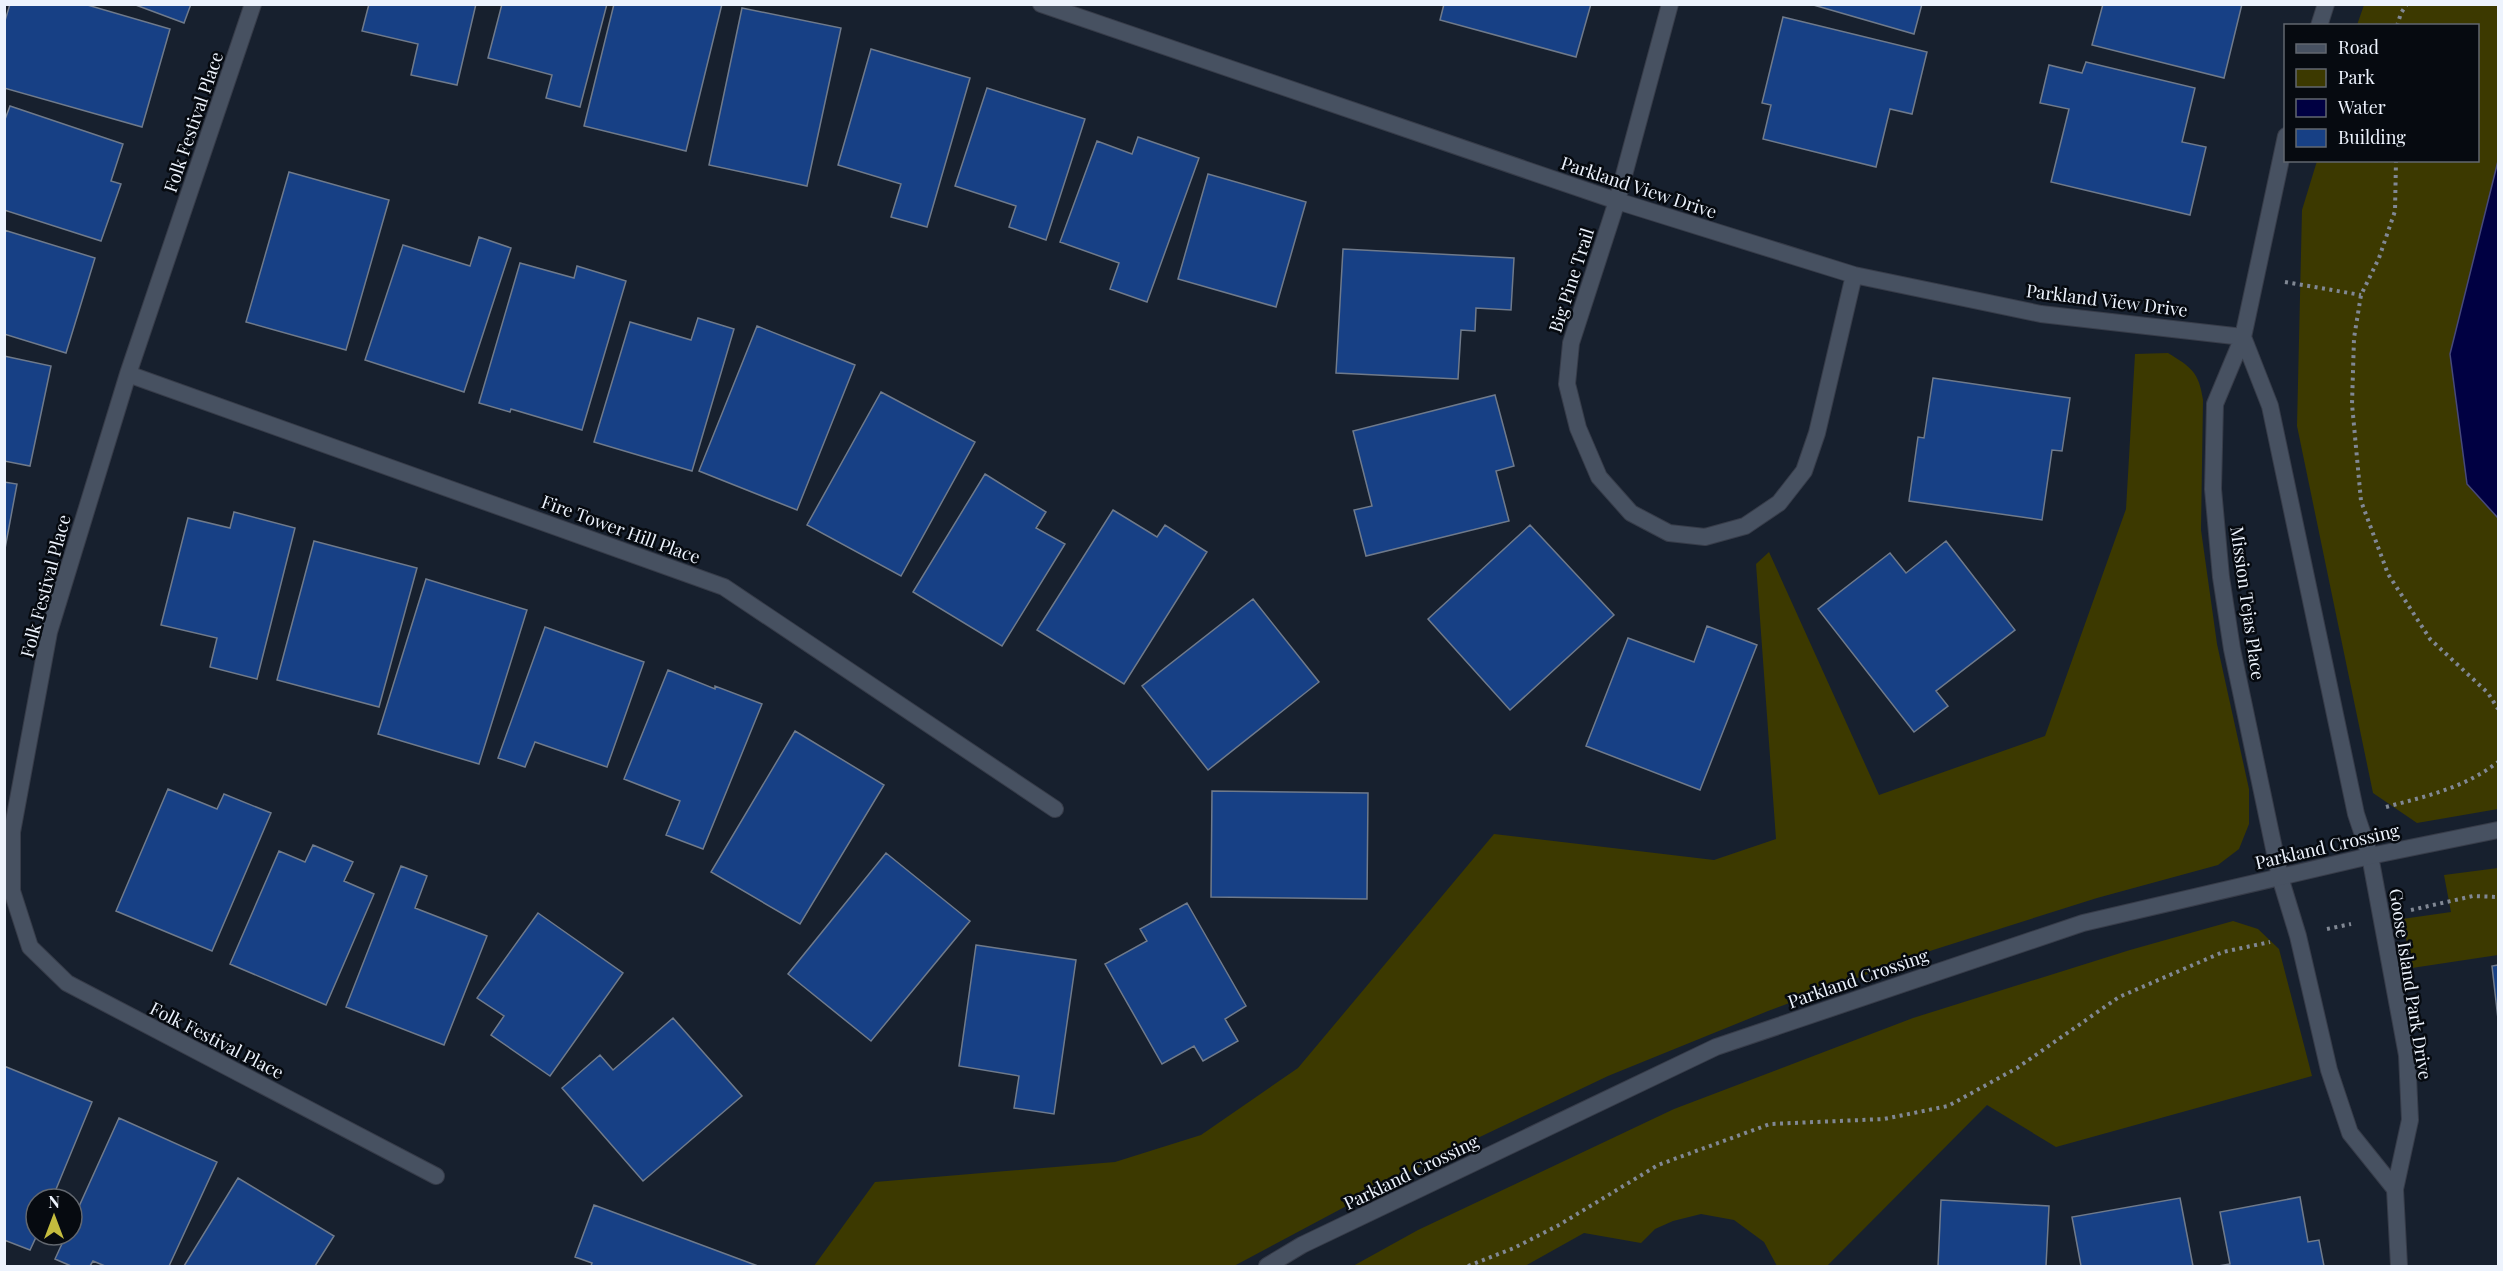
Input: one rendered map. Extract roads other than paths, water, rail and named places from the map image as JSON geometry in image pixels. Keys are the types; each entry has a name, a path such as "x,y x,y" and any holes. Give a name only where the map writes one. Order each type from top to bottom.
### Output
{"street":[{"name":"Folk Festival Place","path":"253,4 128,374 49,632 12,832 12,891 30,947 67,983 436,1176"},
{"name":"Parkland View Drive","path":"1041,4 1617,201 1854,275 2041,314 2243,337"},
{"name":"Big Pine Trail","path":"1670,4 1617,201 1571,343 1567,384 1578,428 1599,477 1631,513 1669,533 1706,537 1745,526 1779,503 1804,471 1817,433 1854,275"},
{"path":"2320,24 2326,4"},
{"name":"Mission Tejas Place","path":"2280,877 2232,649 2221,577 2213,489 2215,404 2243,337 2284,146"},
{"path":"2243,337 2270,406 2356,814 2370,856"},
{"name":"Fire Tower Hill Place","path":"128,374 724,587 1055,809"},
{"name":"Parkland Crossing","path":"1267,1266 1302,1245 1716,1047 2083,923 2370,856 2499,830"},
{"name":"Goose Island Park Drive","path":"2370,856 2383,916 2407,1055 2410,1120 2395,1189 2399,1266"},
{"path":"2280,877 2298,936 2329,1070 2350,1133 2395,1189"}],"water":[{"path":"2498,161 2498,518 2467,484 2450,354"}]}
